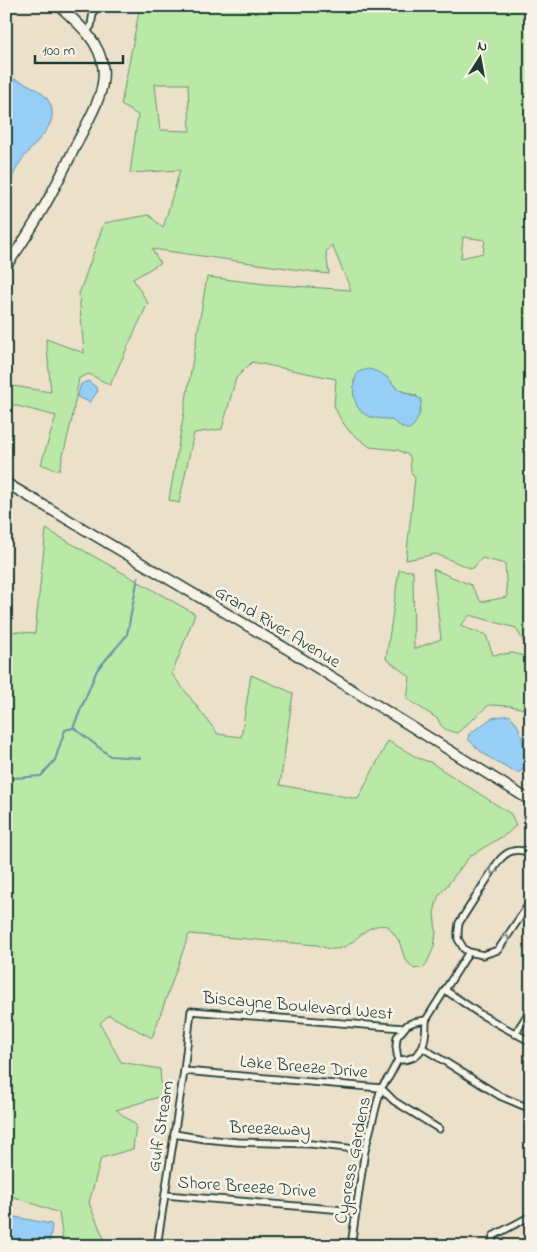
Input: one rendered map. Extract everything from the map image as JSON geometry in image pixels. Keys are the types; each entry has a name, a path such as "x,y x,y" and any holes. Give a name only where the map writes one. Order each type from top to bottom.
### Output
{"main road":[{"path":"6,266 33,227 47,202 93,110 101,89 102,67 96,46 86,32 59,6"},
{"name":"Grand River Avenue","path":"6,483 282,646 531,801"}],"street":[{"path":"86,32 91,26 94,6"},
{"path":"531,843 528,853 511,850 504,855 460,923 458,939 464,949 483,955 498,950 531,901"},
{"path":"398,1060 414,1058 423,1048 426,1041 426,1020 469,952"},
{"path":"445,990 480,1014 531,1042"},
{"path":"515,1034 531,1009"},
{"name":"Biscayne Boulevard West","path":"191,1011 403,1028"},
{"name":"Gulf Stream","path":"157,1246 184,1071 191,1011"},
{"path":"403,1028 414,1022 426,1020"},
{"name":"Cypress Gardens","path":"351,1246 365,1150 381,1088 398,1060 397,1037 403,1028"},
{"path":"423,1048 500,1096 531,1109"},
{"name":"Lake Breeze Drive","path":"184,1071 381,1088 394,1101 439,1129"},
{"name":"Breezeway","path":"174,1134 229,1142 311,1144 365,1150"},
{"name":"Shore Breeze Drive","path":"165,1195 236,1202 293,1204 356,1211"},
{"path":"491,1246 493,1236 531,1216"}],"green space":[{"path":"140,6 531,6 531,648 527,648 516,628 470,615 460,626 486,635 493,655 513,653 531,658 531,710 489,705 457,733 445,729 438,719 407,699 410,677 386,659 399,570 413,571 414,649 441,639 433,569 471,585 481,602 507,597 505,564 482,558 472,569 436,554 406,560 415,478 411,472 410,456 398,450 370,447 350,432 334,406 336,379 252,362 236,378 222,429 194,433 179,503 169,500 207,277 265,284 351,290 332,245 326,252 329,274 152,249 160,263 133,279 148,303 110,385 89,374 79,378 72,419 59,471 41,464 56,416 6,403 6,385 51,392 46,339 84,353 79,294 104,223 149,215 163,228 180,170 130,173 138,115 121,105","holes":["155,84 188,84 190,131 160,130","463,237 485,240 483,253 461,258","389,379 397,389 417,396 420,413 414,423 403,428 394,421 361,410 354,396 354,380"]},
{"path":"46,529 195,614 172,674 218,734 241,737 251,675 293,693 280,785 358,799 388,741 418,758 430,762 511,814 516,825 508,833 470,856 438,897 434,913 436,933 434,947 425,967 414,969 405,959 399,941 388,926 371,928 348,945 332,949 317,945 189,934 152,1038 109,1015 100,1023 121,1062 160,1069 162,1096 116,1110 136,1125 133,1149 101,1158 89,1203 107,1246 64,1246 59,1213 6,1194 6,631 35,633"}],"water":[{"path":"7,77 23,82 39,91 46,97 52,112 49,126 17,168 6,201"},
{"path":"369,369 381,373 397,389 421,399 418,417 411,428 404,428 391,420 370,417 362,413 358,408 354,396 354,383 358,372"},
{"path":"88,381 98,391 90,402 77,397 81,384"},
{"path":"509,715 518,726 522,740 523,770 517,773 491,759 468,739 469,734 492,718"},
{"path":"15,1217 51,1224 49,1246 8,1246"}],"waterway":[{"path":"14,778 41,776 55,760 65,730 73,728 97,670 127,635 138,577"},
{"path":"74,728 110,756 140,758"}]}
